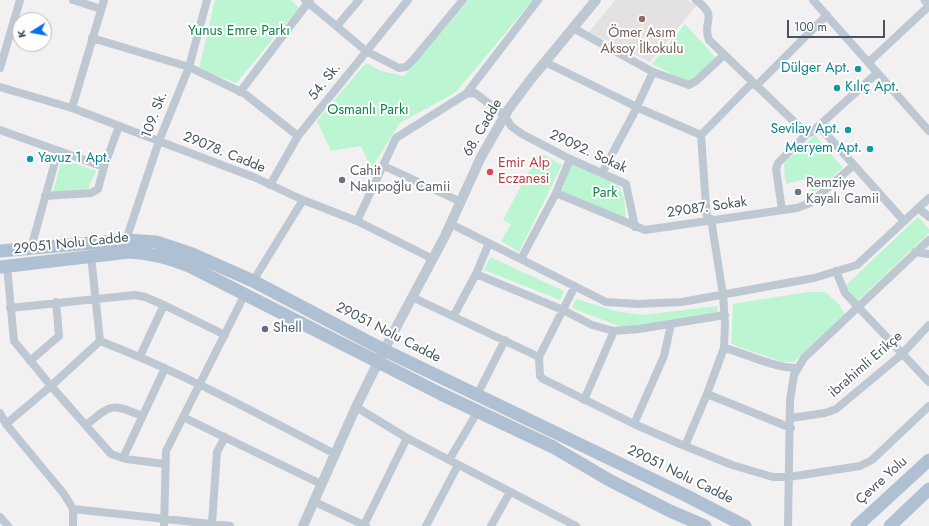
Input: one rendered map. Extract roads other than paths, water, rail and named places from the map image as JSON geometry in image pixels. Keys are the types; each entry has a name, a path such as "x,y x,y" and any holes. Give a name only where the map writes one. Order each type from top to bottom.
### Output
{"main road":[{"path":"926,0 929,4"},
{"name":"29051 Nolu Cadde","path":"0,251 126,240 156,242 192,254 253,281 384,350 685,495 745,526"},
{"name":"29051 Nolu Cadde","path":"3,267 129,252 159,255 188,266 378,362 553,447 609,480 670,511 705,526"},
{"name":"Çevre Yolu","path":"857,526 929,461"},
{"path":"890,526 929,488"}],"street":[{"path":"0,68 20,0"},
{"path":"73,0 101,9"},
{"path":"72,108 104,0"},
{"name":"109. Sk.","path":"126,240 159,141 189,67 207,0"},
{"path":"337,26 359,0"},
{"name":"54. Sk.","path":"270,185 298,136 408,0"},
{"path":"240,92 308,1 366,51 400,68 406,66 463,0"},
{"path":"357,221 396,138 466,94 538,0"},
{"name":"68. Cadde","path":"303,526 356,407 384,350 451,224 481,157 505,116 545,62 596,0"},
{"path":"696,0 705,7 709,14 706,33 709,40 754,85 807,134"},
{"path":"813,0 929,130"},
{"path":"869,62 929,4"},
{"path":"701,135 827,15"},
{"path":"573,28 653,72 689,84 696,81 724,55"},
{"path":"92,38 189,67 240,92 298,136"},
{"path":"545,62 701,135"},
{"path":"602,173 653,72"},
{"path":"782,210 776,169 786,153 807,134 819,126 877,73"},
{"name":"29078. Cadde","path":"0,87 72,108 270,185 303,200 357,221 433,259"},
{"name":"29092. Sokak","path":"466,94 475,93 505,116 511,126 522,134 570,159 626,184 635,227"},
{"path":"45,196 95,192 98,189 119,126"},
{"path":"819,126 904,221"},
{"path":"0,130 104,168"},
{"path":"685,446 707,394 724,348 725,315 723,295 709,220 701,135"},
{"path":"31,248 58,151"},
{"path":"521,259 556,193 570,159"},
{"name":"29087. Sokak","path":"556,193 645,230 782,210 810,203 854,164"},
{"path":"384,166 460,202"},
{"path":"451,224 606,302 638,304 682,302 814,278 857,264 929,198"},
{"path":"253,281 303,200"},
{"path":"918,208 929,217"},
{"path":"788,526 791,393 794,375 804,358 857,306 929,240"},
{"path":"454,315 476,274 489,243"},
{"path":"915,252 929,254"},
{"path":"91,256 100,340"},
{"path":"3,267 14,341 30,361 111,454 123,458 166,464"},
{"path":"836,271 845,294 929,382"},
{"path":"476,274 563,310 592,326 614,331 671,324 725,315"},
{"path":"575,286 539,357 540,376 584,400 634,424 732,465 773,477 789,477 860,466 872,460 929,406"},
{"path":"164,523 166,451 225,335 244,294"},
{"path":"10,308 56,302 135,295 145,297 164,305 225,335"},
{"path":"412,297 454,315 539,357"},
{"path":"30,361 59,336 56,302"},
{"path":"140,356 164,305"},
{"path":"634,424 664,356 671,324"},
{"name":"ibrahimli Erikçe","path":"791,418 836,410 902,355 929,325"},
{"path":"584,400 614,331"},
{"path":"100,340 140,356 200,384 336,454"},
{"path":"3,422 51,386 100,340"},
{"path":"477,395 505,340"},
{"path":"724,348 744,353 784,368 798,368"},
{"path":"123,458 165,368"},
{"path":"707,394 791,428"},
{"path":"86,425 105,410 115,406 142,416"},
{"path":"356,407 407,438 576,526"},
{"path":"449,460 478,411"},
{"path":"0,413 3,422 64,494 74,509 73,526"},
{"path":"183,417 321,484"},
{"path":"212,523 216,456 225,437"},
{"path":"313,501 365,526 407,438"},
{"path":"426,526 458,465"},
{"path":"491,526 510,492"},
{"path":"74,509 164,523 212,523 230,526"},
{"path":"0,517 8,526"}],"place":[{"name":"Ömer Asım Aksoy İlkokulu","path":"642,19"},
{"name":"Dülger Apt.","path":"858,69"},
{"name":"Kılıç Apt.","path":"837,88"},
{"name":"Sevilay Apt.","path":"848,130"},
{"name":"Meryem Apt.","path":"870,149"},
{"name":"Yavuz 1 Apt.","path":"30,159"},
{"name":"Emir Alp Eczanesi","path":"490,172"},
{"name":"Cahit Nakıpoğlu Camii","path":"342,180"},
{"name":"Remziye Kayalı Camii","path":"798,192"},
{"name":"Shell","path":"265,329"}],"park label":[{"name":"Yunus Emre Parkı","path":"239,32"},
{"name":"Osmanlı Parkı","path":"368,111"},
{"name":"Park","path":"605,194"}]}
